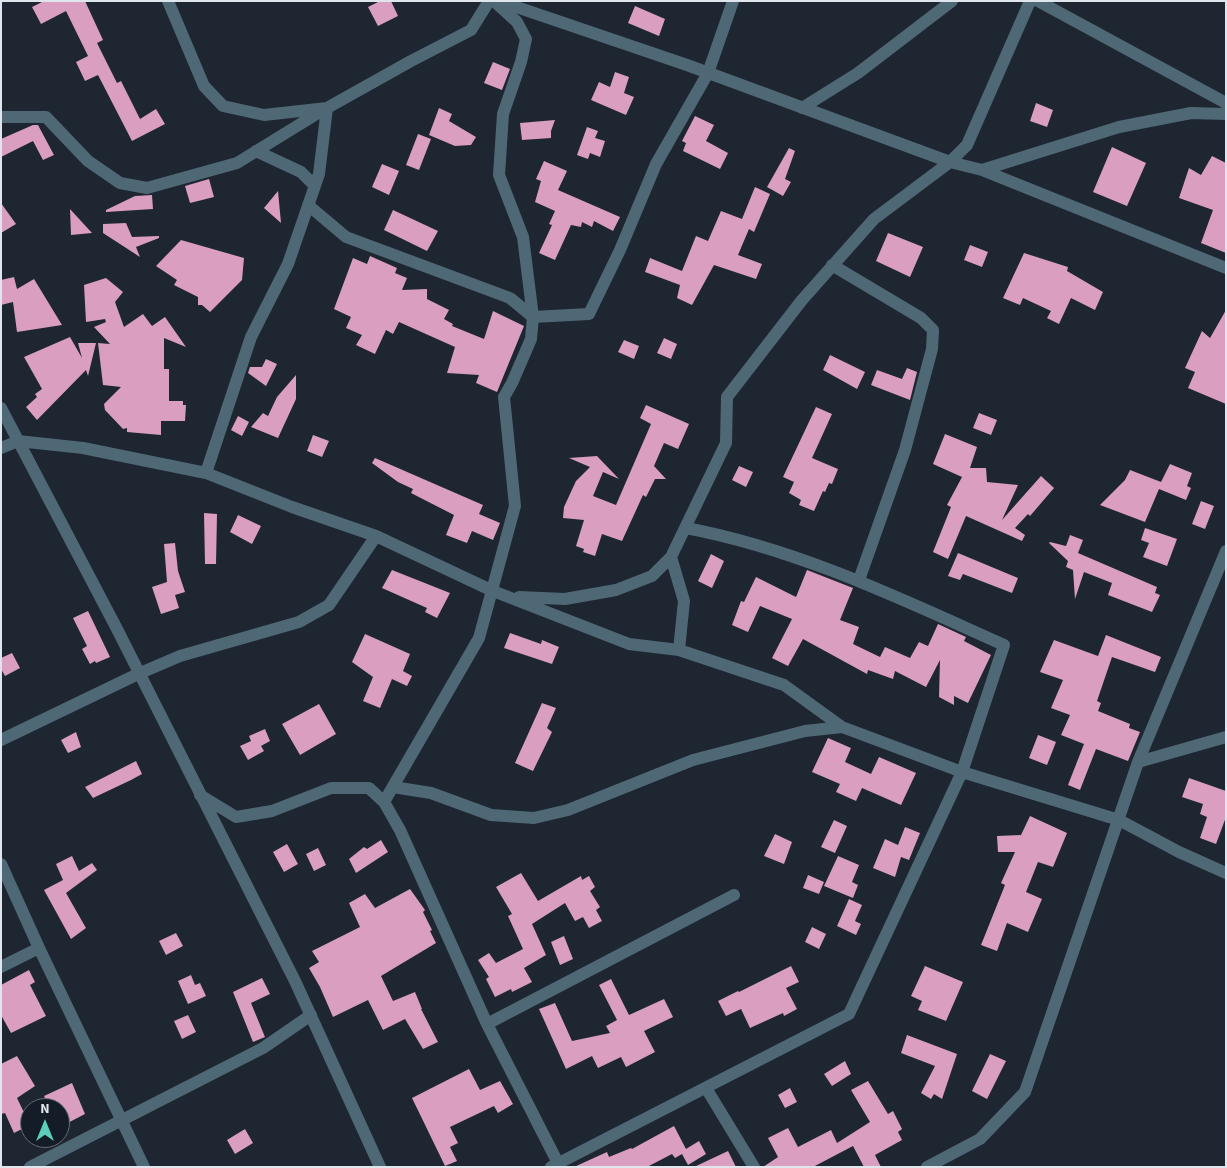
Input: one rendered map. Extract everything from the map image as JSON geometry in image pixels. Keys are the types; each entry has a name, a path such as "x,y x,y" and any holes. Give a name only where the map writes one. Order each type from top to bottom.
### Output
{"street":[{"path":"168,1 204,86 223,106 264,116 327,108"},
{"path":"1,118 46,118 88,161 120,183 147,188 237,163 411,60 472,30 489,1"},
{"path":"384,802 479,638 515,506 504,397 531,339 533,317 523,237 498,176 503,114 521,62 526,39 518,22 494,1"},
{"path":"499,1 708,72 950,162 982,170 1226,268"},
{"path":"802,108 858,73 952,1"},
{"path":"506,596 565,599 616,590 652,576 671,558 726,443 727,397 763,348 832,265 874,219 950,162 967,145 1030,1"},
{"path":"1038,1 1226,102"},
{"path":"308,205 346,237 510,298 533,317 588,314 620,250 656,164 708,72 733,3"},
{"path":"206,473 251,337 288,264 320,174 327,108"},
{"path":"982,170 1119,128 1191,113 1226,114"},
{"path":"256,152 301,172 315,186"},
{"path":"832,265 921,318 933,330 932,349 905,450 859,580"},
{"path":"1,408 311,1015 380,1167"},
{"path":"1,448 18,441 83,448 206,473 292,507 376,536 493,591 629,644 679,650 784,685 842,727 962,772 1119,820 1178,852 1226,873"},
{"path":"200,796 236,817 272,811 331,788 369,788 384,802 400,830 487,1024 557,1166 849,1014 962,772 1004,645 859,580 722,535 686,528"},
{"path":"1,740 138,674 180,656 299,622 329,605 376,536"},
{"path":"927,1167 980,1139 1025,1092 1053,1004 1138,762 1226,551"},
{"path":"671,558 684,601 679,650"},
{"path":"393,787 431,793 491,815 534,818 568,810 693,760 804,731 842,727"},
{"path":"1138,762 1226,737"},
{"path":"1,864 144,1167"},
{"path":"487,1024 734,894"},
{"path":"1,967 39,948"},
{"path":"30,1167 263,1048 311,1015"},
{"path":"706,1088 754,1167"}],"building":[{"path":"44,1 85,1 103,40 97,43 117,83 121,81 140,119 156,109 165,124 132,141 98,75 85,81 76,62 88,56 66,11 41,24 32,7"},
{"path":"380,1 391,1 398,16 378,26 368,7"},
{"path":"635,6 665,19 659,36 628,23"},
{"path":"493,62 510,69 502,90 484,83"},
{"path":"615,72 629,77 624,93 634,97 626,115 591,100 599,82 610,87"},
{"path":"1036,103 1053,110 1047,127 1030,121"},
{"path":"439,108 452,114 449,121 476,137 471,145 455,146 429,135"},
{"path":"695,116 714,125 706,141 728,153 720,169 683,151 686,143 682,141"},
{"path":"555,120 551,131 551,138 522,140 520,123"},
{"path":"33,125 38,125 54,155 43,160 33,141 1,157 1,139"},
{"path":"587,127 598,131 595,138 605,141 600,157 590,153 588,159 577,155"},
{"path":"418,134 431,139 419,170 406,165"},
{"path":"1112,147 1146,163 1127,206 1093,192"},
{"path":"789,148 795,151 785,179 791,182 783,196 767,187"},
{"path":"1212,156 1226,163 1226,253 1201,243 1213,210 1179,198 1189,168 1201,175"},
{"path":"544,161 567,171 558,190 620,217 613,231 594,221 592,227 582,222 581,227 571,225 555,260 539,253 552,225 549,224 555,211 535,202 541,181 536,179"},
{"path":"382,164 399,171 389,195 372,187"},
{"path":"209,179 214,197 190,203 185,186"},
{"path":"755,187 770,194 754,232 749,229 738,255 762,264 756,279 714,265 692,305 677,298 680,285 645,272 650,258 682,271 696,236 708,241 721,211 742,219"},
{"path":"278,191 281,223 264,208"},
{"path":"152,195 153,209 106,212 106,210 135,196"},
{"path":"1,203 16,224 1,233"},
{"path":"70,209 92,233 71,235"},
{"path":"393,210 438,231 427,251 384,230"},
{"path":"126,223 132,237 159,236 159,238 136,247 140,257 103,233 103,224"},
{"path":"888,233 923,247 910,277 876,261"},
{"path":"181,240 244,258 242,280 210,312 202,305 198,305 198,297 174,285 177,280 156,266"},
{"path":"970,245 988,252 982,267 964,260"},
{"path":"1024,253 1068,267 1067,271 1103,292 1095,310 1071,298 1059,324 1047,318 1051,311 1023,298 1020,305 1003,298"},
{"path":"370,256 397,268 395,273 407,278 402,290 427,289 427,299 449,310 444,319 453,324 452,326 484,339 493,311 524,326 497,392 476,383 479,375 447,373 455,347 399,322 393,334 386,330 375,354 356,345 362,335 346,328 351,317 334,309 353,258 367,264"},
{"path":"14,277 17,289 34,279 62,325 17,332 13,302 1,305 1,280"},
{"path":"106,278 123,292 115,302 124,327 143,314 152,326 165,317 186,347 164,338 164,369 169,369 169,401 183,401 183,405 186,405 185,421 161,421 161,435 127,432 127,428 123,429 105,410 104,404 121,387 103,385 98,343 110,344 94,327 106,322 105,319 86,322 84,285"},
{"path":"1226,310 1226,404 1188,388 1195,372 1185,368 1202,331 1210,338"},
{"path":"70,337 82,358 78,343 96,343 88,376 86,370 37,420 26,407 37,397 35,394 42,389 24,357"},
{"path":"664,338 677,344 671,359 657,353"},
{"path":"624,340 639,346 634,359 618,352"},
{"path":"830,355 865,372 857,389 823,370"},
{"path":"266,359 277,364 266,386 248,373 250,367 262,367"},
{"path":"907,368 917,372 910,400 871,385 877,370 902,379"},
{"path":"296,375 296,399 278,438 251,427 263,413 268,416 277,397"},
{"path":"646,405 689,424 678,449 664,443 654,466 666,479 655,479 646,497 643,495 622,541 602,534 595,556 583,552 584,549 576,546 584,520 563,518 564,507 576,481 590,467 569,458 597,456 619,479 603,472 593,496 616,505 651,424 640,418"},
{"path":"816,407 832,414 812,458 838,469 832,484 829,483 825,492 823,491 814,511 799,505 801,500 789,493 794,482 783,477"},
{"path":"979,413 997,420 991,435 973,428"},
{"path":"238,416 249,422 242,436 231,430"},
{"path":"945,434 977,447 970,468 986,468 987,482 1018,485 1002,520 1041,476 1054,488 1030,516 1028,514 1015,528 1025,535 1022,541 966,516 948,559 933,552 951,507 947,505 962,477 933,464"},
{"path":"313,435 329,441 322,457 307,451"},
{"path":"375,458 483,505 479,514 500,523 493,540 472,531 467,543 446,535 454,515 411,493 413,489 398,482 372,463"},
{"path":"1170,464 1192,473 1187,486 1191,488 1186,500 1159,489 1145,522 1100,505 1125,480 1130,470 1161,482"},
{"path":"739,466 753,472 746,487 732,480"},
{"path":"1201,501 1214,506 1205,529 1192,524"},
{"path":"204,513 217,514 216,564 205,564"},
{"path":"238,515 261,526 252,544 230,532"},
{"path":"1145,528 1177,539 1167,566 1143,557 1149,543 1141,540"},
{"path":"1070,535 1083,540 1078,553 1157,587 1155,593 1160,595 1152,612 1108,595 1112,583 1084,572 1075,599 1073,570 1066,567 1068,561 1049,543 1066,546"},
{"path":"175,543 178,571 185,592 175,595 179,608 161,614 152,587 167,582 164,544"},
{"path":"958,553 1018,578 1012,593 963,574 960,580 948,576"},
{"path":"711,554 724,561 712,588 698,581"},
{"path":"392,570 450,593 437,618 425,612 427,608 382,588"},
{"path":"807,570 853,588 840,620 859,627 853,644 880,657 885,647 910,658 919,642 928,646 938,624 966,637 964,641 991,655 968,703 954,696 954,705 939,697 940,660 926,687 895,671 893,679 868,670 867,674 803,639 788,666 772,658 792,619 760,606 748,632 732,625 741,601 744,602 756,577 796,597"},
{"path":"88,611 110,657 90,664 82,649 87,646 73,618"},
{"path":"510,633 541,644 542,640 559,647 552,664 504,648"},
{"path":"365,634 410,654 403,671 412,676 407,686 392,679 380,708 363,701 373,677 352,662"},
{"path":"1106,635 1161,657 1155,672 1112,657 1097,701 1101,703 1098,711 1130,724 1129,728 1140,732 1128,761 1096,749 1080,790 1068,785 1084,744 1061,735 1070,715 1051,708 1063,680 1040,672 1054,640 1098,656"},
{"path":"12,653 20,668 5,676 1,669 1,658"},
{"path":"542,703 556,708 547,728 552,732 533,771 515,763"},
{"path":"319,704 336,734 300,755 282,724"},
{"path":"265,729 270,741 261,746 264,751 248,760 240,746 251,741 249,736"},
{"path":"76,732 81,747 68,753 61,740"},
{"path":"1038,735 1056,742 1047,765 1029,758"},
{"path":"828,738 851,748 845,762 871,774 879,757 916,773 901,805 862,788 856,801 836,792 840,784 812,772"},
{"path":"136,761 142,774 131,780 93,798 85,787"},
{"path":"1189,778 1226,791 1226,817 1216,844 1200,838 1207,817 1200,814 1203,804 1182,797"},
{"path":"1030,816 1067,833 1053,867 1038,862 1026,892 1042,899 1028,932 1007,923 997,951 981,945 1005,885 1001,883 1015,852 998,852 997,836 1021,835"},
{"path":"834,820 847,826 835,853 821,847"},
{"path":"905,827 920,833 909,860 901,857 895,877 873,868 885,839 898,845"},
{"path":"775,834 792,842 784,864 764,856"},
{"path":"381,840 388,852 356,873 349,859 364,847 367,849"},
{"path":"287,844 298,864 284,872 273,852"},
{"path":"318,848 326,865 314,871 306,854"},
{"path":"72,856 79,871 92,863 97,870 66,893 86,928 71,939 44,890 63,880 56,864"},
{"path":"838,856 859,865 852,882 858,885 853,898 824,886"},
{"path":"521,873 538,901 581,876 582,880 589,876 595,887 590,891 600,907 596,910 602,921 589,928 583,917 575,921 565,903 532,924 546,955 524,968 532,982 512,992 511,989 495,997 486,979 489,977 478,960 489,953 496,963 523,949 508,916 512,914 496,887"},
{"path":"808,875 824,882 819,894 803,888"},
{"path":"410,889 425,910 423,912 436,943 381,976 393,1001 415,992 421,1009 438,1042 423,1049 405,1019 383,1030 368,1000 333,1017 320,987 309,968 319,962 312,951 360,927 349,903 365,894 375,908"},
{"path":"849,899 862,905 855,921 861,924 856,935 837,926"},
{"path":"812,927 826,934 819,949 805,942"},
{"path":"176,933 183,946 166,955 159,941"},
{"path":"564,936 573,959 560,965 551,942"},
{"path":"791,966 799,982 786,988 797,1009 784,1016 783,1013 750,1028 741,1009 726,1016 718,1001"},
{"path":"925,966 963,982 946,1021 918,1010 922,1001 911,996"},
{"path":"29,970 35,982 30,985 46,1016 11,1033 1,1015 1,985"},
{"path":"191,975 195,985 200,983 206,996 188,1004 178,981"},
{"path":"262,978 270,994 251,1003 265,1037 253,1042 233,992"},
{"path":"611,979 629,1015 664,999 673,1017 644,1031 655,1052 626,1067 621,1057 598,1068 592,1056 566,1069 539,1009 555,1003 572,1041 610,1033 606,1026 617,1020 599,985"},
{"path":"188,1015 196,1032 182,1039 174,1021"},
{"path":"907,1035 957,1054 942,1099 934,1094 931,1099 921,1093 935,1066 901,1053"},
{"path":"990,1054 1006,1061 987,1099 972,1091"},
{"path":"17,1056 35,1086 17,1098 20,1104 20,1130 14,1133 5,1113 1,1114 1,1064"},
{"path":"845,1061 851,1074 832,1086 824,1074"},
{"path":"469,1069 480,1090 500,1081 513,1104 498,1113 494,1106 450,1127 458,1143 450,1147 457,1161 445,1166 412,1098"},
{"path":"868,1081 888,1114 893,1111 902,1129 898,1132 902,1140 875,1155 881,1167 864,1167 853,1146 813,1167 763,1167 778,1157 768,1138 788,1128 798,1147 831,1130 837,1143 870,1122 851,1090"},
{"path":"72,1083 85,1114 70,1122 70,1098 45,1098 44,1096"},
{"path":"790,1088 797,1102 785,1108 778,1095"},
{"path":"674,1126 686,1149 699,1141 706,1154 688,1165 682,1154 675,1158 672,1154 647,1167 574,1167 607,1152 609,1157 632,1149"},
{"path":"245,1129 253,1143 235,1154 227,1140"},
{"path":"728,1151 736,1167 694,1167"}]}
